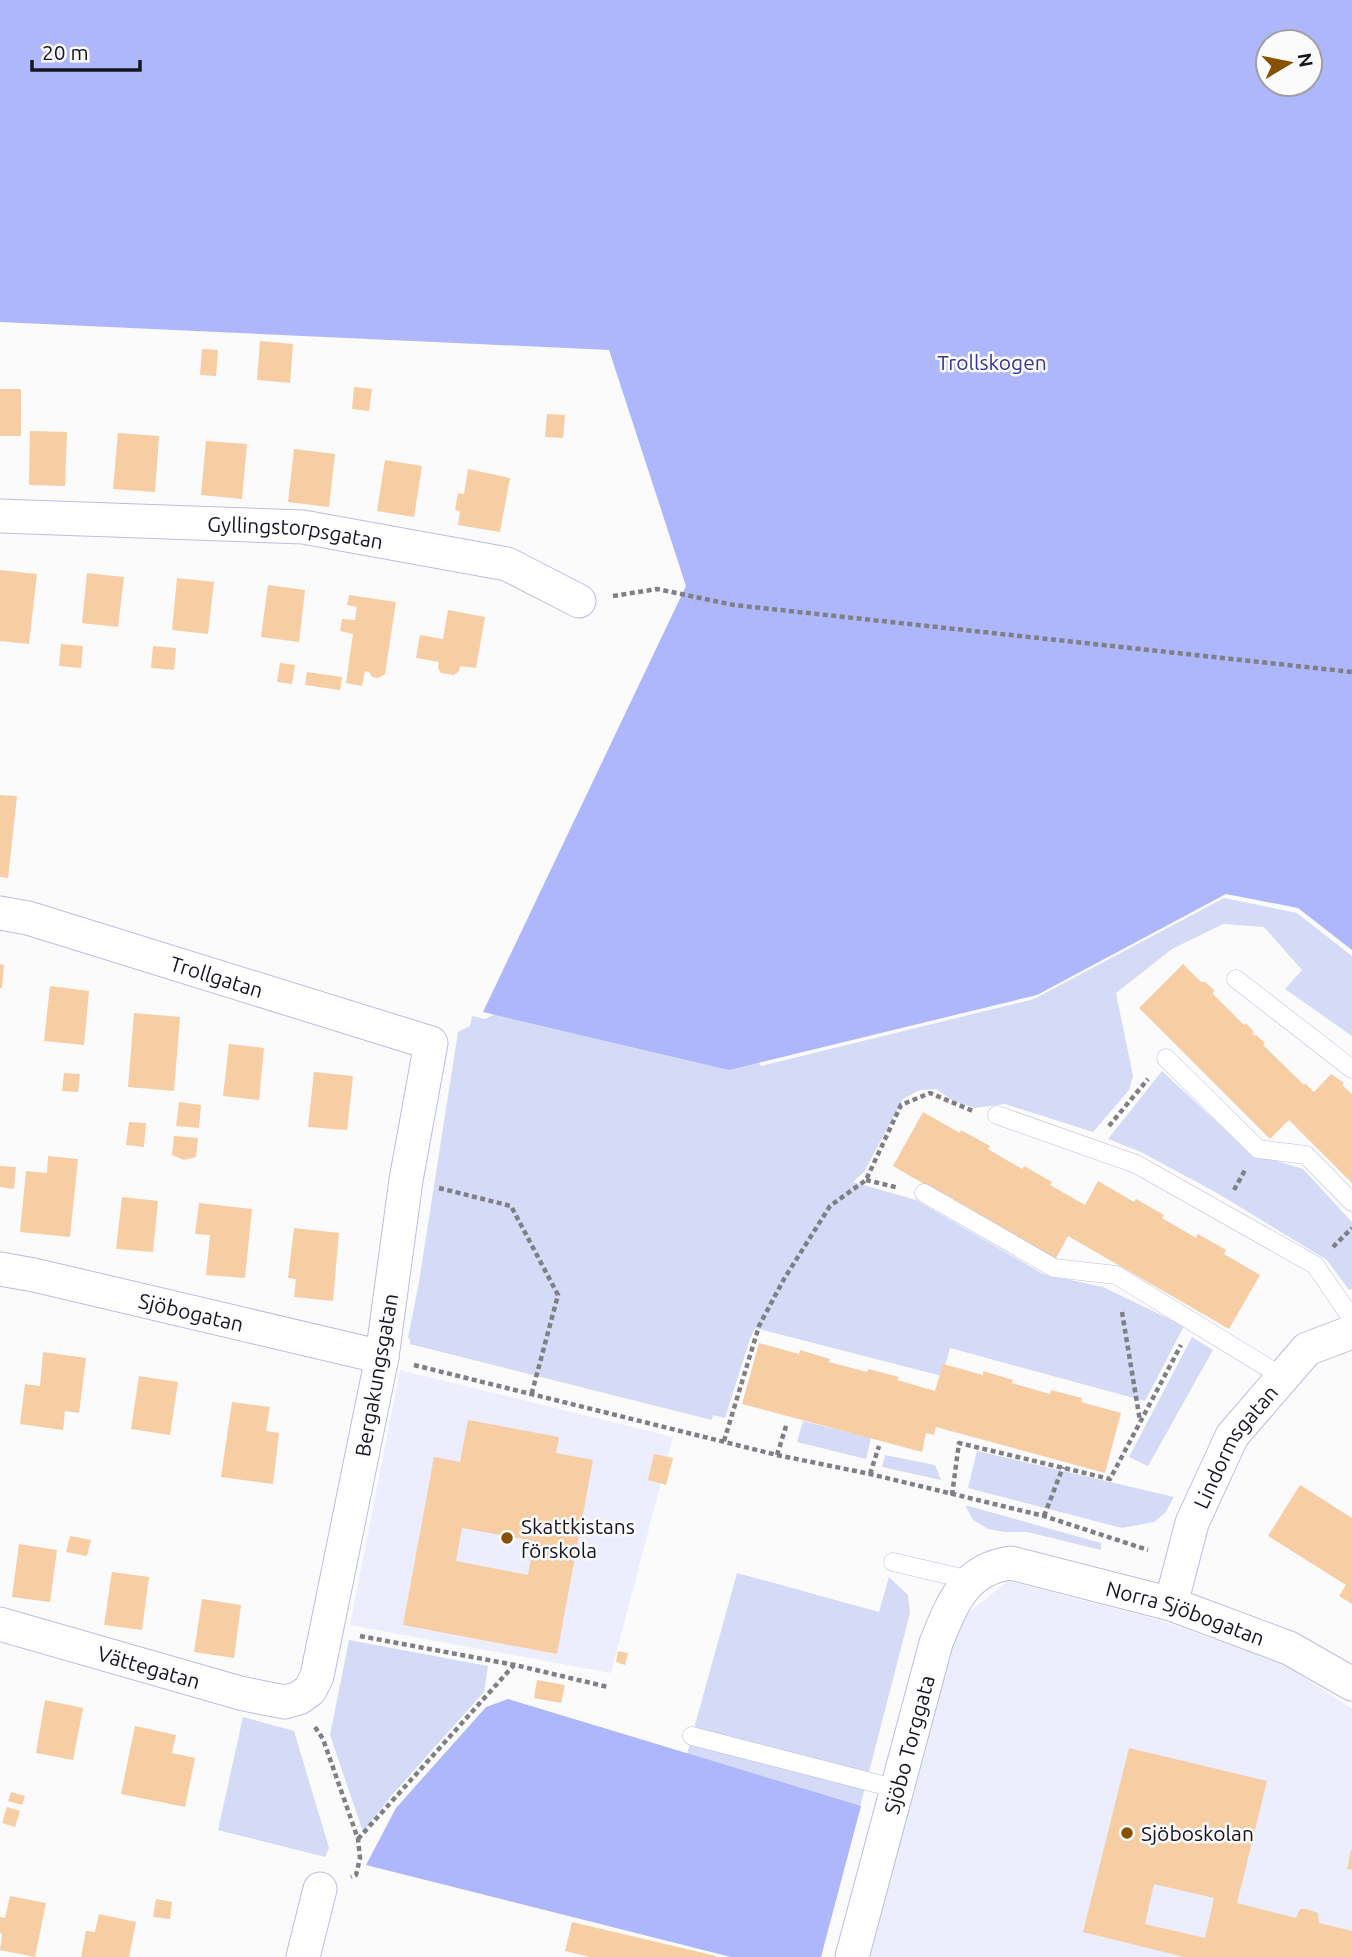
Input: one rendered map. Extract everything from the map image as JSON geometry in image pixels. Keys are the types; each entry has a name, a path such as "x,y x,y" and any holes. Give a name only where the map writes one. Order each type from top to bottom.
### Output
{"street":[{"name":"Gyllingstorpsgatan","path":"0,516 303,527 506,564 579,601"},
{"name":"Trollgatan","path":"0,914 28,918 431,1043"},
{"name":"Bergakungsgatan","path":"299,1698 310,1690 317,1676 383,1357 406,1180 431,1043"},
{"name":"Sjöbogatan","path":"0,1269 383,1357"},
{"name":"Lindormsgatan","path":"1171,1604 1192,1523 1232,1436 1307,1349 1352,1332"},
{"name":"Norra Sjöbogatan","path":"1011,1563 1171,1604 1289,1648 1352,1684"},
{"name":"Sjöbo Torggata","path":"852,1957 936,1643 951,1605 970,1580 994,1565 1011,1563"},
{"name":"Vättegatan","path":"0,1624 240,1693 285,1702 299,1698"},
{"path":"303,1957 320,1889"}],"lane":[{"path":"1236,979 1352,1069"},
{"path":"1166,1058 1258,1149 1306,1155 1352,1202"},
{"path":"997,1115 1136,1164 1315,1265 1352,1319"},
{"path":"924,1194 1054,1268 1116,1275 1283,1377"},
{"path":"893,1562 970,1580"},
{"path":"692,1736 898,1789"}],"path":[{"path":"579,601 657,589 734,606 1352,672"},
{"path":"1090,1148 1166,1058"},
{"path":"724,1441 759,1326 784,1279 830,1206 866,1180 901,1105 930,1093 975,1111"},
{"path":"1222,1212 1258,1149"},
{"path":"406,1180 511,1206 558,1295 531,1396"},
{"path":"1116,1275 1140,1422"},
{"path":"952,1495 959,1443 1110,1479 1193,1323"},
{"path":"383,1357 531,1396 1044,1516 1181,1560"},
{"path":"778,1455 787,1423"},
{"path":"870,1474 879,1446"},
{"path":"1044,1516 1063,1467"},
{"path":"325,1629 515,1665 608,1687"},
{"path":"358,1839 515,1665"},
{"path":"299,1698 323,1739 358,1839 360,1858 356,1875 320,1889"}],"shaded area":[{"path":"1224,898 1297,913 1352,956 1352,1036 1285,989 1302,970 1264,927 1223,924 1172,949 1116,993 1133,1076 1129,1090 1093,1132 1005,1104 974,1108 952,1100 936,1089 920,1090 903,1099 864,1172 853,1182 916,1200 1043,1274 1103,1287 1184,1326 1145,1401 950,1348 942,1376 755,1328 725,1418 713,1415 712,1420 410,1344 408,1338 458,1032 470,1026 472,1016 485,1019 587,970 727,1015 761,1066 1034,999"},
{"path":"1162,1071 1250,1153 1303,1169 1352,1222 1352,1289 1349,1290 1327,1260 1217,1193 1141,1152 1108,1139"},
{"path":"1192,1337 1213,1350 1148,1466 1129,1457"},
{"name":"Skattkistans förskola","path":"400,1370 673,1437 611,1673 350,1625"},
{"path":"803,1421 871,1438 866,1459 797,1442"},
{"path":"977,1451 1174,1497 1165,1513 1154,1522 1122,1528 968,1488"},
{"path":"885,1455 935,1465 941,1480 882,1467"},
{"path":"965,1505 1101,1543 1101,1550 1027,1532 988,1529 973,1520"},
{"path":"737,1573 879,1612 889,1577 908,1595 910,1613 860,1807 687,1754"},
{"name":"Sjöboskolan","path":"1008,1581 1156,1619 1283,1663 1352,1709 1352,1957 870,1957 959,1620"},
{"path":"349,1640 488,1666 484,1692 392,1795 363,1832 330,1735"},
{"path":"243,1717 294,1731 329,1848 325,1857 218,1830"}],"green space":[{"name":"Trollskogen","path":"0,0 1352,0 1352,950 1298,908 1226,894 1037,995 729,1070 483,1012 686,586 609,350 0,322"},
{"path":"508,1699 861,1806 821,1957 731,1957 366,1865 396,1808 486,1707"}],"building":[{"path":"260,341 293,344 290,383 257,380"},
{"path":"202,349 218,350 216,376 200,375"},
{"path":"354,387 372,389 369,411 352,409"},
{"path":"0,389 21,389 21,436 0,436"},
{"path":"547,414 565,415 563,438 545,437"},
{"path":"30,431 67,432 65,486 29,485"},
{"path":"118,433 159,436 155,492 113,489"},
{"path":"206,441 247,444 242,499 201,495"},
{"path":"294,449 335,454 329,507 288,502"},
{"path":"385,460 422,466 414,517 377,511"},
{"path":"468,469 510,478 500,532 458,525 460,511 455,510 458,493 464,494"},
{"path":"0,570 37,574 29,644 0,641"},
{"path":"87,573 124,577 118,627 82,623"},
{"path":"177,578 214,582 208,634 172,630"},
{"path":"268,585 305,590 299,642 261,637"},
{"path":"349,595 396,602 385,674 378,678 365,671 362,686 346,683 353,634 340,631 342,619 355,620 357,607 347,605"},
{"path":"448,610 485,617 476,668 460,666 454,675 441,673 439,662 416,658 420,635 443,639"},
{"path":"61,644 83,646 81,668 59,666"},
{"path":"153,646 176,648 174,670 151,668"},
{"path":"280,663 295,665 292,684 277,682"},
{"path":"307,672 342,677 340,690 305,685"},
{"path":"0,795 17,796 8,878 0,877"},
{"path":"0,964 4,965 2,988 0,988"},
{"path":"1183,964 1201,982 1214,990 1213,994 1244,1025 1246,1023 1253,1034 1265,1043 1263,1045 1304,1085 1305,1083 1314,1092 1331,1074 1344,1083 1342,1085 1352,1094 1352,1183 1289,1120 1270,1139 1139,1008"},
{"path":"50,986 89,991 84,1045 44,1041"},
{"path":"134,1013 180,1017 174,1091 128,1087"},
{"path":"229,1044 264,1048 259,1100 223,1096"},
{"path":"314,1072 353,1076 347,1130 308,1127"},
{"path":"64,1073 80,1074 78,1092 62,1091"},
{"path":"179,1102 201,1105 199,1128 176,1126"},
{"path":"923,1112 990,1146 988,1149 1022,1169 1024,1166 1052,1182 1050,1185 1085,1205 1098,1181 1134,1202 1136,1199 1164,1215 1162,1218 1196,1238 1198,1234 1226,1250 1224,1254 1260,1275 1229,1329 1068,1236 1055,1260 893,1166"},
{"path":"129,1122 146,1123 144,1147 126,1145"},
{"path":"174,1136 198,1138 196,1157 184,1160 172,1155"},
{"path":"48,1156 78,1159 70,1237 20,1232 26,1171 47,1173"},
{"path":"0,1166 16,1167 14,1189 0,1187"},
{"path":"122,1197 158,1201 153,1252 116,1249"},
{"path":"199,1203 252,1209 245,1278 206,1275 210,1235 195,1234"},
{"path":"294,1228 339,1233 333,1301 294,1297 296,1279 288,1278"},
{"path":"759,1343 799,1354 800,1350 830,1359 829,1362 899,1377 897,1380 935,1391 943,1364 983,1375 983,1371 1050,1394 1051,1390 1082,1398 1081,1402 1121,1413 1105,1473 936,1427 934,1435 926,1433 922,1452 742,1404"},
{"path":"43,1352 86,1358 79,1413 65,1411 63,1430 20,1424 25,1384 40,1386"},
{"path":"139,1376 178,1382 170,1435 131,1429"},
{"path":"232,1402 270,1407 266,1431 279,1433 273,1484 221,1477"},
{"path":"468,1420 559,1437 556,1453 593,1460 557,1654 403,1625 434,1457 460,1462","holes":["462,1528 534,1541 528,1575 456,1561"]},
{"path":"654,1454 673,1458 666,1485 648,1480"},
{"path":"1300,1485 1352,1518 1352,1604 1339,1596 1346,1585 1268,1536"},
{"path":"70,1536 91,1540 87,1556 66,1552"},
{"path":"19,1544 57,1550 50,1602 12,1597"},
{"path":"112,1572 149,1577 142,1630 104,1625"},
{"path":"202,1599 241,1605 234,1658 194,1652"},
{"path":"618,1651 628,1653 625,1665 616,1662"},
{"path":"537,1680 565,1685 561,1703 534,1698"},
{"path":"45,1700 83,1708 73,1760 36,1753"},
{"path":"135,1726 176,1735 172,1753 195,1758 185,1807 121,1794"},
{"path":"1129,1748 1267,1781 1237,1903 1296,1918 1300,1909 1318,1913 1319,1923 1352,1931 1352,1957 1184,1957 1083,1932","holes":["1154,1884 1214,1898 1205,1938 1145,1924"]},
{"path":"11,1792 25,1796 22,1805 8,1801"},
{"path":"7,1807 20,1811 15,1827 2,1823"},
{"path":"1352,1850 1352,1870 1347,1869"},
{"path":"10,1896 46,1903 35,1957 0,1950 0,1917 5,1918"},
{"path":"156,1899 172,1902 170,1919 153,1917"},
{"path":"99,1914 136,1922 129,1957 81,1957 86,1931 95,1932"},
{"path":"572,1922 716,1957 590,1957 565,1951"}],"place":[{"name":"Skattkistans förskola","path":"507,1538"},
{"name":"Sjöboskolan","path":"1127,1833"}]}
